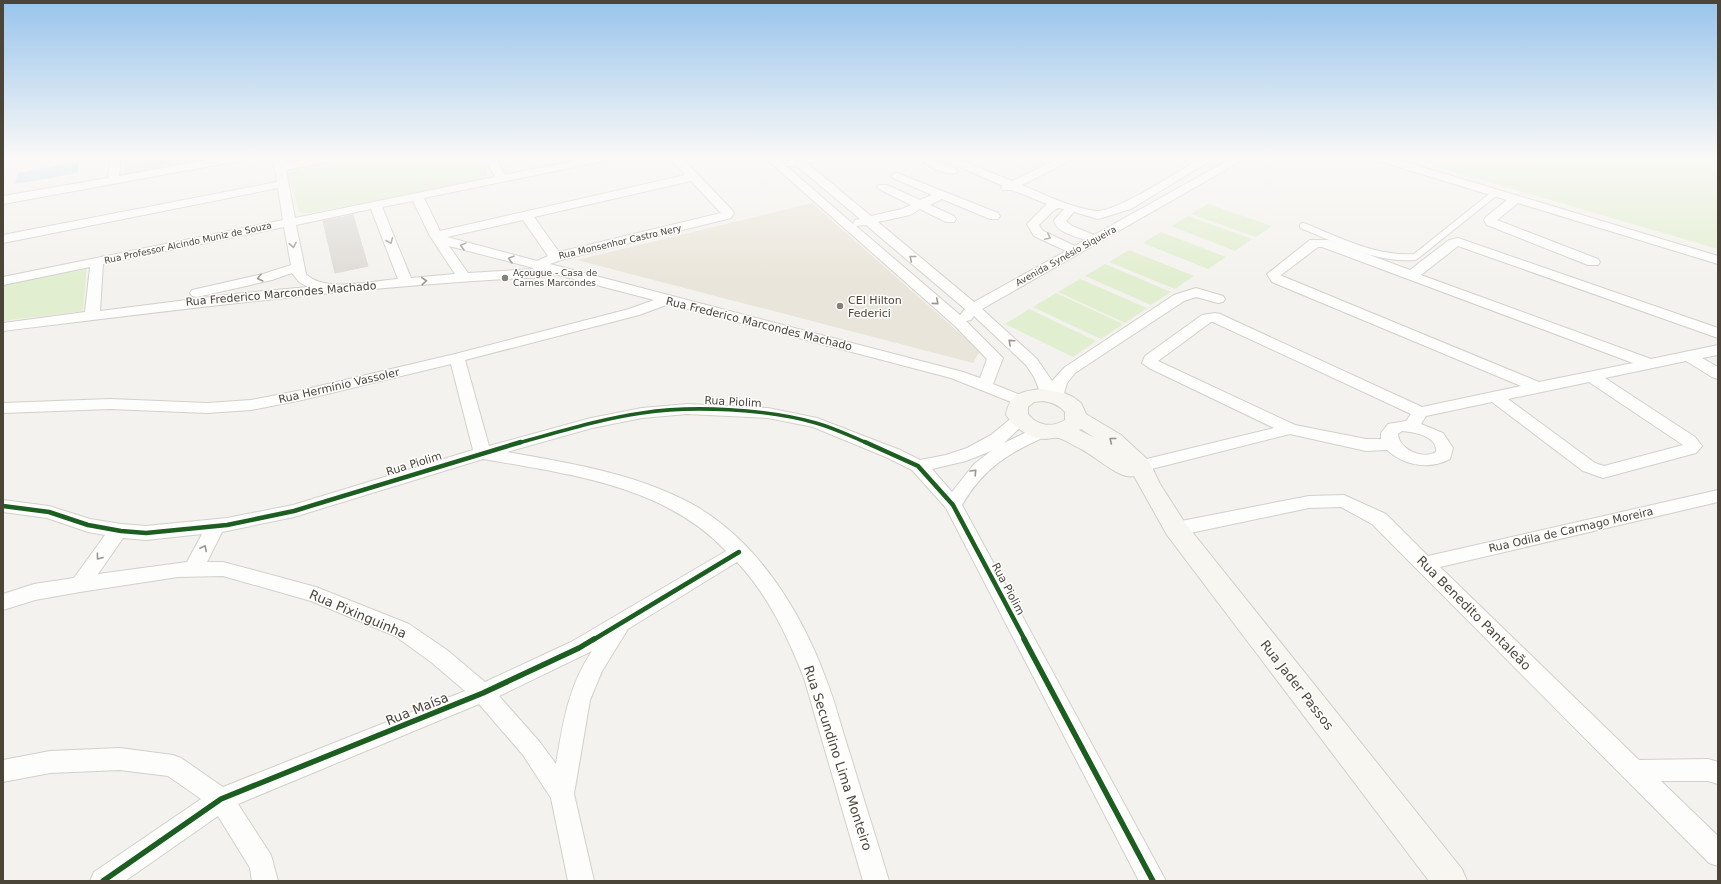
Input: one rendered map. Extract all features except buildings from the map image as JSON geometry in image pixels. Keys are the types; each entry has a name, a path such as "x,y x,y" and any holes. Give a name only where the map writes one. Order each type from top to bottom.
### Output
{"street":[{"path":"3,239 210,198"},
{"path":"285,198 297,267 302,279 309,284 343,288"},
{"name":"Rua Professor Alcindo Muniz de Souza","path":"3,281 406,198"},
{"path":"418,198 437,238 464,277"},
{"path":"437,238 603,198"},
{"name":"Rua Monsenhor Castro Nery","path":"536,266 556,257 728,215 728,213 714,198"},
{"path":"816,198 960,323 995,358 1026,356"},
{"path":"841,198 973,308 1026,356 1042,377 1036,402"},
{"path":"906,198 950,219"},
{"path":"848,226 906,212 933,198"},
{"path":"948,198 994,216"},
{"path":"1033,198 1087,220 1098,220 1110,217 1124,210 1126,206 1140,198"},
{"name":"Avenida Synésio Siqueira","path":"960,323 973,308 1169,198"},
{"path":"1593,262 1491,222 1490,220 1516,199 1718,260"},
{"path":"375,205 406,282"},
{"path":"1052,206 1033,224 1034,229 1038,233 1076,251"},
{"path":"868,244 886,236 906,212"},
{"path":"1068,212 1060,220 1063,226 1095,240"},
{"path":"527,216 556,257"},
{"name":"Rua Frederico Marcondes Machado","path":"437,238 561,273 987,382 1036,402"},
{"path":"1537,387 1274,276 1315,243 1321,242 1649,364"},
{"path":"1411,276 1458,242 1711,330 1718,334"},
{"path":"92,316 97,262"},
{"path":"109,313 250,281 297,267"},
{"name":"Rua Frederico Marcondes Machado","path":"3,327 234,298 464,277 561,273"},
{"path":"918,466 940,463 978,452 1008,433 1036,402 1070,370 1179,298 1196,292 1218,299"},
{"name":"Rua Hermínio Vassoler","path":"3,408 110,404 207,408 251,405 302,396 456,358 634,312 667,300"},
{"path":"1391,444 1366,445 1290,429 1150,363 1150,359 1207,318 1215,317 1420,412 1718,350"},
{"path":"1688,356 1718,374"},
{"path":"456,358 482,453"},
{"path":"987,382 995,358"},
{"path":"1496,396 1589,467 1603,472 1690,449 1693,446 1689,441 1591,376"},
{"path":"953,505 963,485 975,471 990,458 1009,447 1060,426 1073,407 1036,402"},
{"name":"Rua Jader Passos","path":"1036,402 1026,425 1060,426 1139,474 1176,529 1450,881"},
{"name":"Rua Piolim","path":"3,506 49,512 88,525 118,531 146,533 170,532 215,527 294,511 482,453 591,423 642,413 688,409 768,413 817,423 894,454 918,466 953,505 1152,881"},
{"path":"1411,426 1420,412"},
{"path":"1411,426 1430,432 1439,438 1444,444 1446,450 1444,455 1436,459 1416,458 1401,452 1391,444 1388,438 1388,433 1394,428 1411,426"},
{"path":"1139,474 1290,429"},
{"name":"Rua Secundino Lima Monteiro","path":"482,453 589,473 640,488 687,509 716,530 763,578 789,622 815,677 876,881"},
{"name":"Rua Odila de Carmago Moreira","path":"1424,564 1718,496"},
{"name":"Rua Benedito Pantaleão","path":"1176,529 1309,502 1344,501 1379,519 1718,854"},
{"path":"193,570 215,527"},
{"path":"80,584 118,531"},
{"name":"Rua Maísa","path":"103,881 221,800 484,693 579,648 739,552"},
{"name":"Rua Pixinguinha","path":"3,602 34,592 80,584 178,570 223,569 316,595 402,630 439,656 484,693 531,748 562,794 580,881"},
{"path":"562,794 579,700 593,667 620,623"},
{"path":"3,770 50,762 120,759 173,766 221,800 262,864 266,881"},
{"path":"1634,771 1708,770 1718,773"}],"lane":[{"path":"1303,226 1385,257 1406,259 1415,257 1488,198"}],"shaded area":[{"name":"CEI Hilton Federici","path":"812,203 980,351 973,363 577,260"}],"green space":[{"path":"295,198 387,198 311,213 303,213 299,211"},
{"path":"1544,198 1718,198 1718,249"},
{"path":"1208,204 1272,226 1256,237 1191,214"},
{"path":"1188,216 1252,239 1235,251 1171,226"},
{"path":"1161,232 1226,257 1208,269 1143,243"},
{"path":"1129,250 1194,276 1175,289 1109,262"},
{"path":"1105,264 1171,292 1151,305 1085,276"},
{"path":"87,266 83,311 3,321 3,283"},
{"path":"1080,279 1147,308 1125,323 1058,292"},
{"path":"1056,293 1123,324 1101,339 1033,307"},
{"path":"1029,309 1096,341 1073,357 1005,324"}],"cycle path":[{"path":"3,506 49,512 88,525 121,531 146,533 227,525 294,511 482,453 591,423 642,413 687,409 768,413 817,423 894,454 918,466 953,505 1153,881"},
{"path":"103,881 221,799 483,693 579,648 739,552"}],"place":[{"name":"Açougue - Casa de Carnes Marcondes","path":"505,278"},
{"name":"CEI Hilton Federici","path":"840,306"}]}
